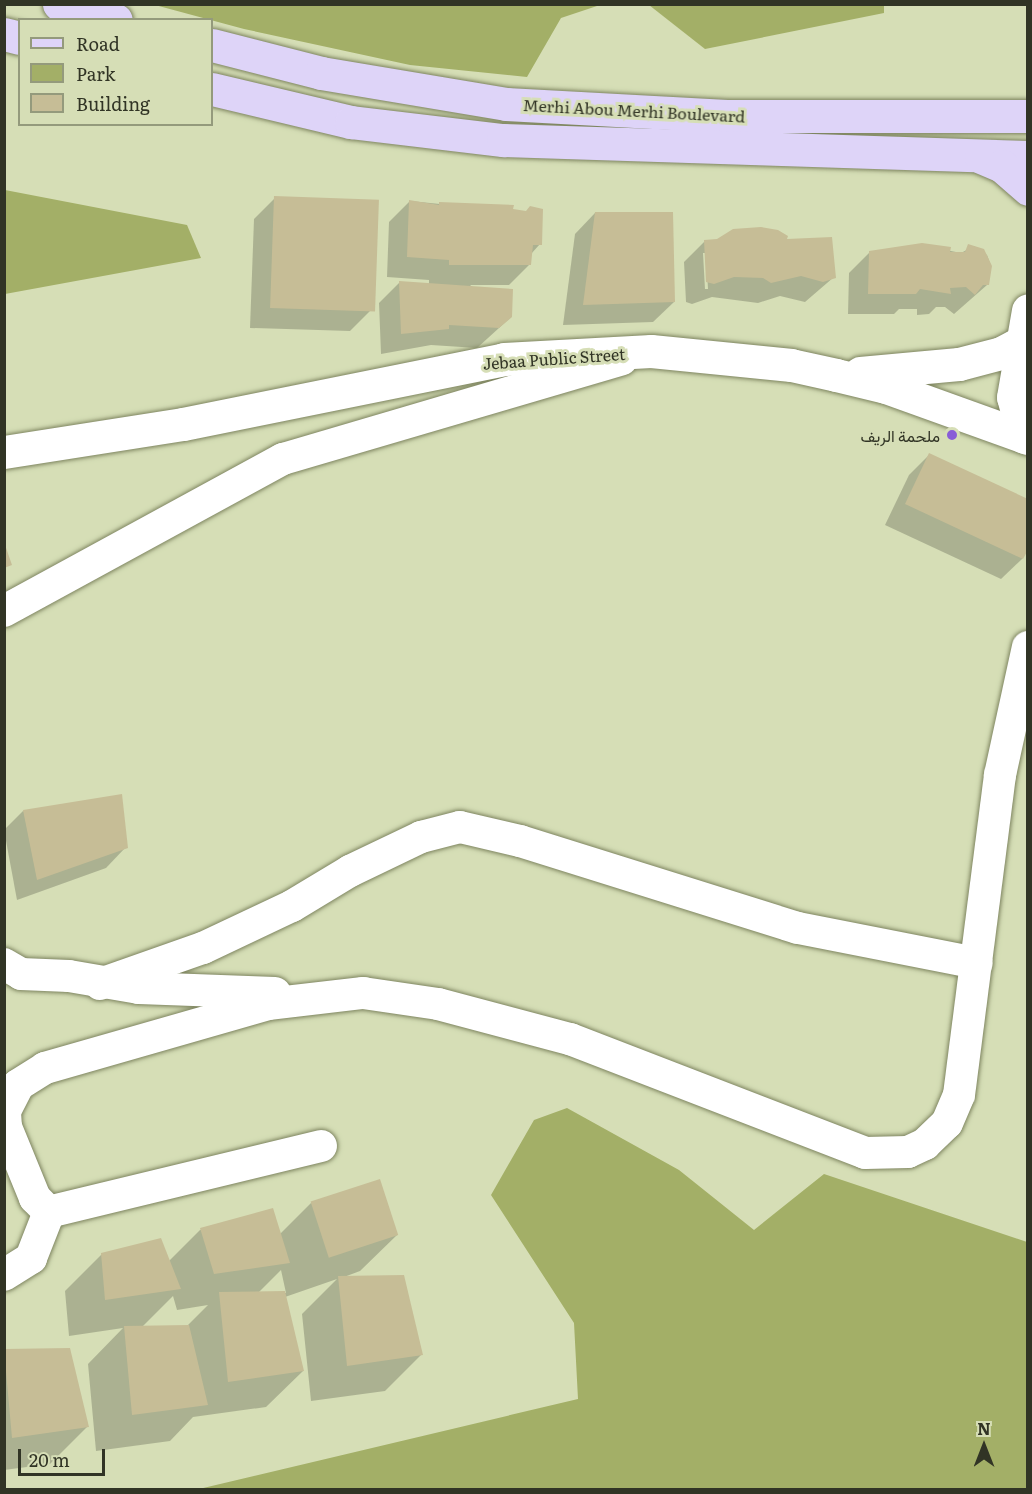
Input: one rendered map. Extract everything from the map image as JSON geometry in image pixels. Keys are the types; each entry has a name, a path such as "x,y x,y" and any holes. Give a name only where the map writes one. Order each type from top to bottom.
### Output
{"main road":[{"path":"59,4 109,18"},
{"name":"Merhi Abou Merhi Boulevard","path":"213,45 321,73 506,104 727,116 1028,116"},
{"name":"Merhi Abou Merhi Boulevard","path":"213,89 351,122 503,141 1028,157"},
{"path":"985,115 1028,124"},
{"path":"976,155 1002,166 1028,189"},
{"path":"1026,438 1013,397 1028,310"},
{"path":"836,375 959,364 986,358 1022,342"},
{"name":"Jebaa Public Street","path":"4,452 183,424 504,359 651,351 791,365 836,375 897,391 1026,438"}],"street":[{"path":"4,610 283,459 651,351"},
{"path":"4,964 14,973 77,977 100,984 333,995 392,995 506,1020 653,1070 865,1153 908,1152 925,1144 947,1123 958,1095 1000,775 1028,647"},
{"path":"100,984 203,948 292,906 350,872 421,837 460,827 520,841 798,928 977,963"},
{"path":"50,1212 35,1198 6,1127 9,1097 30,1075 268,1004 333,995"},
{"path":"50,1212 321,1146"},
{"path":"4,1275 31,1258 50,1212"}],"green space":[{"path":"600,4 561,18 527,77 410,65 244,29 213,21 213,18 203,18 155,5"},
{"path":"884,4 884,13 705,49 649,5"},
{"path":"5,190 187,225 201,258 5,294"},
{"path":"567,1108 679,1170 754,1230 824,1174 1027,1242 1027,1489 199,1489 578,1399 574,1323 491,1195 534,1120"}],"building":[{"path":"274,196 379,200 375,312 270,308"},
{"path":"409,200 439,205 439,202 514,205 513,209 526,211 530,206 543,209 542,245 533,245 531,265 449,265 449,260 407,257"},
{"path":"595,212 673,212 675,302 583,305"},
{"path":"761,227 778,230 788,236 787,239 832,237 836,278 823,282 801,276 771,283 763,278 734,277 714,284 706,282 704,240 717,239 733,229"},
{"path":"922,243 951,247 950,252 965,252 968,244 984,249 992,266 989,285 983,285 975,295 966,287 950,288 951,294 920,289 916,294 868,294 869,251"},
{"path":"399,281 513,289 512,317 499,328 449,325 449,329 401,334"},
{"path":"929,453 1028,499 1028,550 1023,559 905,504"},
{"path":"4,542 12,565 4,568"},
{"path":"122,794 128,848 37,880 23,810"},
{"path":"380,1179 398,1235 329,1258 311,1202"},
{"path":"273,1208 290,1263 214,1274 200,1228"},
{"path":"161,1238 181,1289 105,1300 101,1253"},
{"path":"404,1275 423,1355 347,1366 338,1276"},
{"path":"285,1291 304,1371 228,1382 219,1292"},
{"path":"189,1325 208,1405 132,1415 124,1326"},
{"path":"70,1348 89,1427 12,1438 4,1349"}],"place":[{"name":"ملحمة الريف","path":"952,435"}]}
